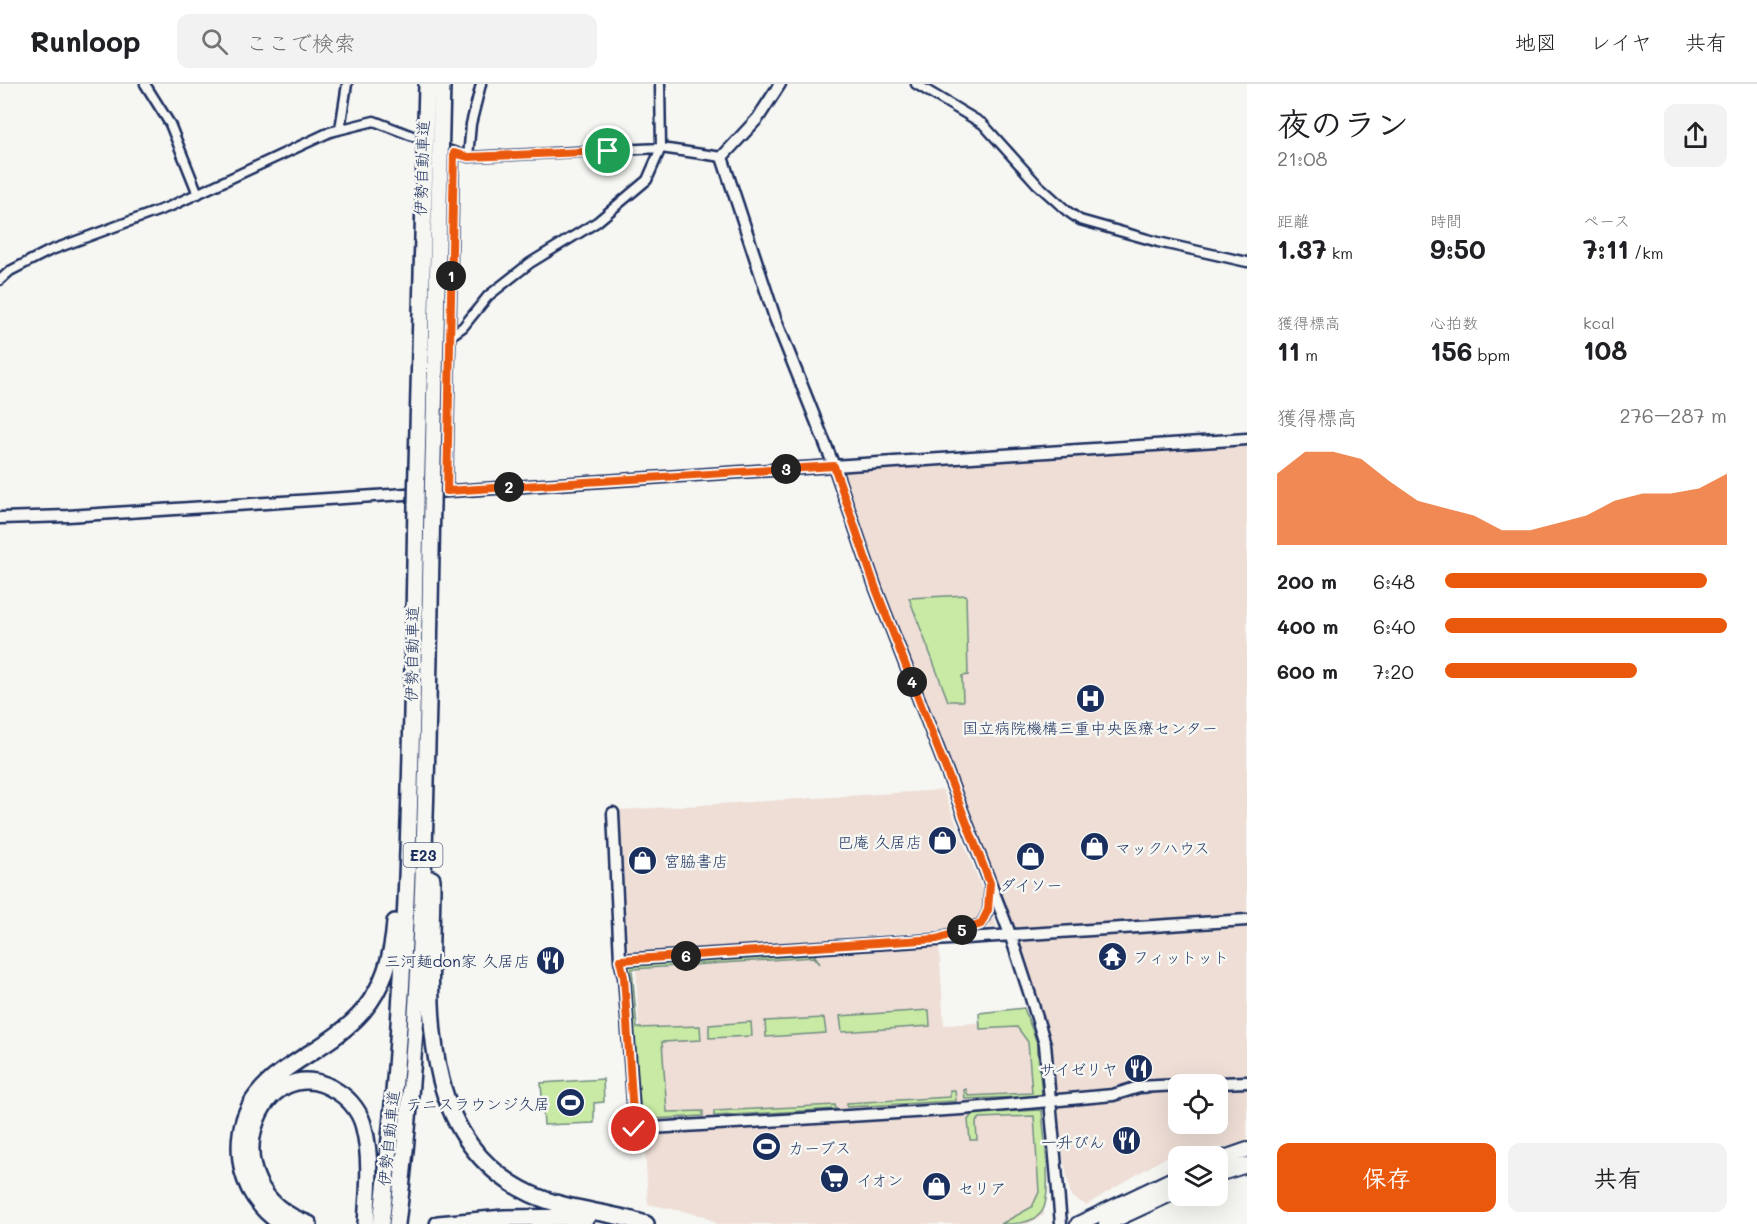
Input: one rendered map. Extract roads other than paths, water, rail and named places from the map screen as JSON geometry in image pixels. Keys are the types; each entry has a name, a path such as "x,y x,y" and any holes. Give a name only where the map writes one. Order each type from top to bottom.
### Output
{"highway":[{"name":"伊勢自動車道","path":"397,1224 417,1011 420,692 416,504 427,84"},
{"name":"伊勢自動車道","path":"381,1224 400,1011 432,503 442,84"},
{"path":"420,692 432,790 433,1025 435,1054 445,1099 468,1143 477,1155 503,1177 550,1201 645,1224"},
{"path":"282,1224 258,1203 244,1177 239,1144 243,1121 252,1100 266,1083 339,1034 362,1012 371,1001 384,974 394,934 405,716 420,692"},
{"path":"309,1224 287,1214 270,1200 256,1176 250,1151 254,1123 265,1102 279,1091 300,1082 323,1084 333,1089 359,1114 364,1126 369,1155 366,1224"},
{"path":"1228,1157 1247,1150"},
{"path":"1228,1171 1247,1165"},
{"path":"1078,1224 1168,1181"},
{"path":"1106,1224 1168,1195"},
{"path":"438,1224 504,1218 608,1216"}],"street":[{"path":"145,84 170,124 198,194"},
{"path":"339,129 347,84"},
{"path":"468,157 471,124 481,84"},
{"path":"449,337 463,327 496,290 530,263 597,222 635,192 654,169 661,148 660,84"},
{"path":"722,157 758,118 780,84"},
{"path":"916,84 983,124 1037,184 1066,211 1080,220 1137,237 1247,262"},
{"path":"0,280 10,271 49,251 198,194 339,129 369,121 380,122 468,157 661,148 722,157"},
{"path":"447,491 454,153"},
{"path":"722,157 776,318 834,466 876,589 1010,934 1045,1044 1062,1224"},
{"path":"0,518 1247,439"},
{"path":"613,813 620,960 624,977 634,1129 962,1109 1113,1095 1139,1087 1168,1086"},
{"path":"937,939 981,924 988,910 990,883"},
{"path":"620,960 1247,920"},
{"path":"1228,1083 1247,1082"}],"place":[{"name":"国立病院機構三重中央医療センター","path":"1090,699"},
{"name":"巴庵 久居店","path":"943,841"},
{"name":"マックハウス","path":"1094,847"},
{"name":"ダイソー","path":"1031,856"},
{"name":"宮脇書店","path":"643,860"},
{"name":"フィットット","path":"1112,956"},
{"name":"三河麺don家 久居店","path":"551,960"},
{"name":"サイゼリヤ","path":"1139,1068"},
{"name":"テニスラウンジ久居","path":"571,1103"},
{"name":"一升びん","path":"1126,1141"},
{"name":"カーブス","path":"767,1147"},
{"name":"イオン","path":"835,1179"},
{"name":"セリア","path":"937,1187"}]}
